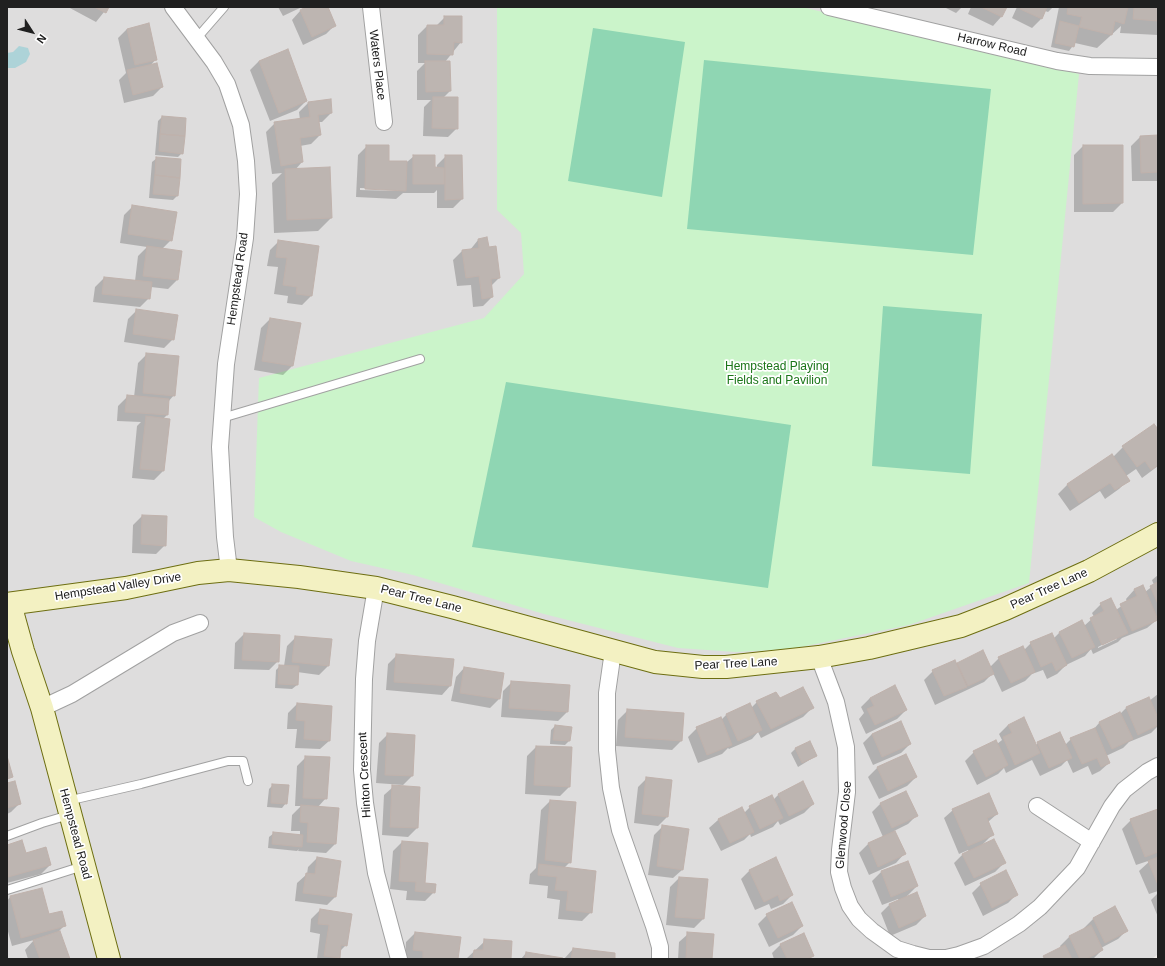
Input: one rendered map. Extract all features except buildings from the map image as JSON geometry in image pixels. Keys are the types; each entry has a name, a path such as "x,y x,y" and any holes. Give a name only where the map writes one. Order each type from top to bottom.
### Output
{"street":[{"name":"Hempstead Road","path":"173,7 197,38 227,84 241,125 246,161 248,194 245,238 226,364 220,447 224,530 228,570"},
{"name":"Waters Place","path":"371,7 384,122"},
{"name":"Harrow Road","path":"829,7 1056,61 1090,66 1158,67"},
{"name":"Pear Tree Lane","path":"228,570 299,577 376,588 655,662 703,667 739,666 819,657 869,648 961,626 1005,609 1089,571 1158,534"},
{"name":"Hempstead Valley Drive","path":"8,604 126,588 198,573 228,570"},
{"name":"Hinton Crescent","path":"376,588 368,636 364,679 362,770 365,803 376,873 399,959"},
{"name":"Hempstead Road","path":"8,604 42,708 109,959"},
{"path":"42,708 77,691 137,653 175,632 200,623"},
{"path":"613,651 607,693 607,750 611,788 620,830 654,926 660,948 660,959"},
{"name":"Glenwood Close","path":"819,657 836,702 846,747 847,792 839,872 843,888 850,906 859,919 884,941 897,949 929,958 946,958 984,946 1019,924 1040,907 1077,868 1112,806 1124,790 1147,772 1158,766"},
{"path":"1037,806 1092,842"}],"lane":[{"path":"197,38 224,7"},
{"path":"222,418 420,359"},
{"path":"7,836 42,823 68,808 140,784 228,760 242,761 248,781"},
{"path":"7,890 84,866"}],"shaded area":[{"path":"7,7 1158,7 1158,954 1152,959 7,959"}],"green space":[{"name":"Hempstead Playing Fields and Pavilion","path":"497,7 802,7 1079,74 1029,583 909,625 791,649 736,652 678,648 544,614 413,575 351,561 281,532 254,517 259,378 484,318 524,274 521,233 497,210"},
{"path":"593,28 685,42 662,197 568,181"},
{"path":"704,60 991,89 973,255 687,229"},
{"path":"883,306 982,314 970,474 872,466"},
{"path":"506,382 791,425 768,588 472,547"}],"water":[{"path":"19,46 28,48 30,54 26,62 15,68 7,68 7,53 13,52"}]}
